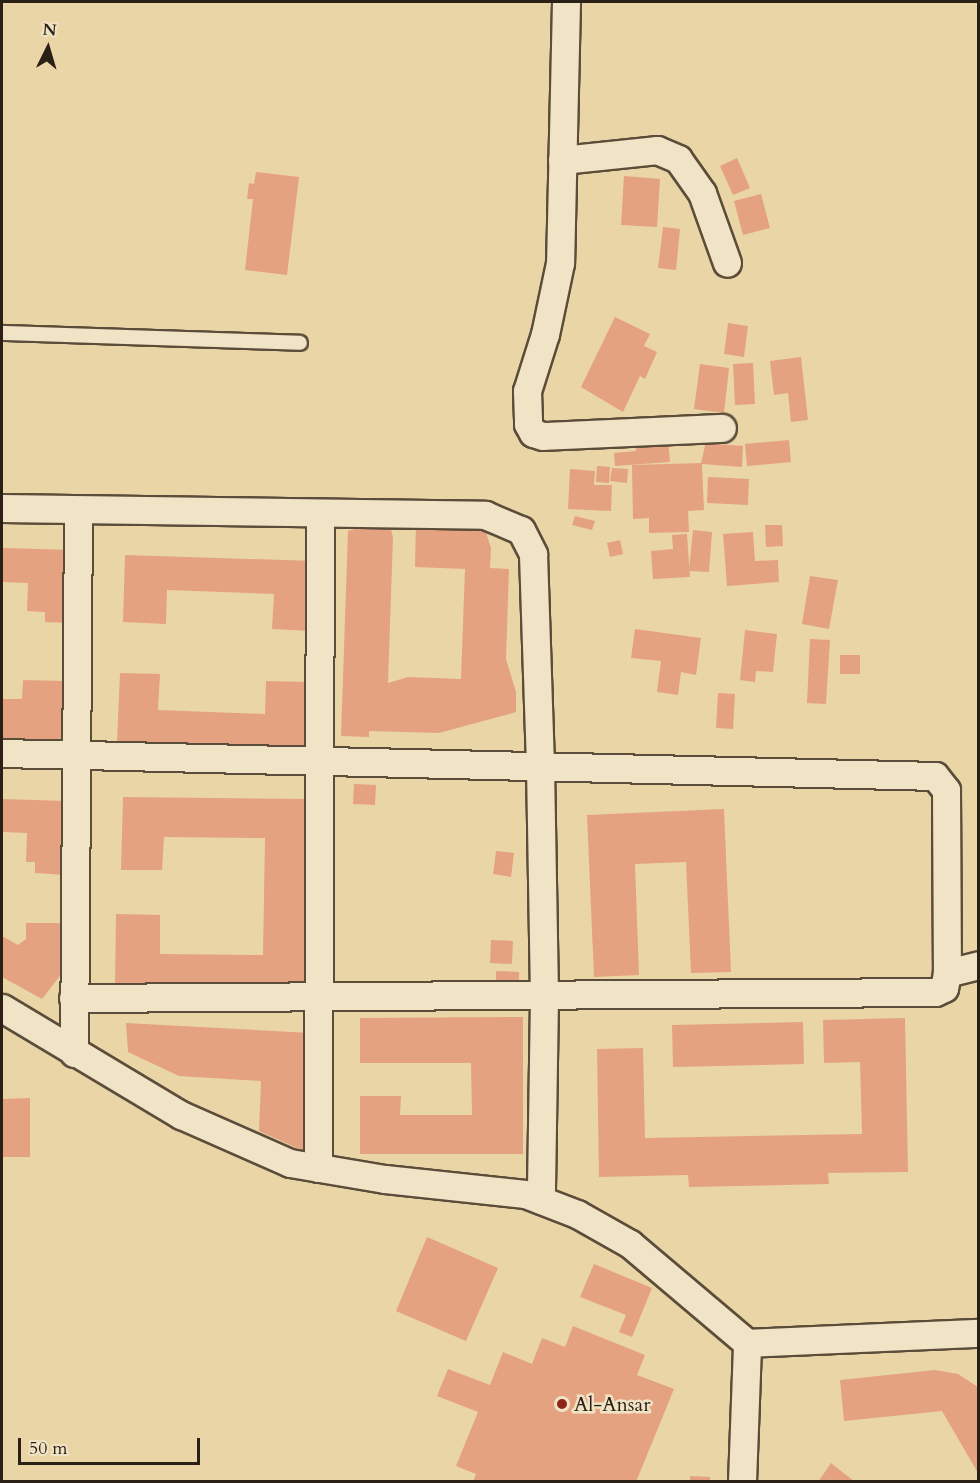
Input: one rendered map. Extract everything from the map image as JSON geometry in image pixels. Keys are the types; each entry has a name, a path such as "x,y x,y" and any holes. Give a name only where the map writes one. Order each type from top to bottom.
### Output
{"street":[{"path":"566,2 560,263 545,334 527,391 528,424 533,433 543,436 722,428"},
{"path":"562,160 657,150 678,159 702,193 727,263"},
{"path":"2,508 485,515 521,530 533,554 540,766 544,998 541,1200"},
{"path":"74,1053 78,755 78,510"},
{"path":"318,1168 320,513"},
{"path":"2,753 935,776 946,790 947,973 944,988 935,992 544,998 73,998"},
{"path":"947,973 978,965"},
{"path":"2,1008 74,1053 182,1115 290,1163 525,1194 577,1214 630,1244 747,1343 975,1341"},
{"path":"742,1482 747,1343"}],"lane":[{"path":"2,333 300,343"}],"building":[{"path":"737,158 750,188 733,195 720,166"},
{"path":"256,172 299,177 287,275 245,270 253,199 247,199 249,183 254,184"},
{"path":"624,176 660,179 657,227 621,225"},
{"path":"761,194 770,228 743,235 734,201"},
{"path":"663,227 680,229 676,270 658,268"},
{"path":"615,317 650,334 644,346 657,352 645,379 640,376 623,412 581,387"},
{"path":"728,323 748,326 744,357 724,354"},
{"path":"801,357 808,420 791,422 788,393 774,395 770,361"},
{"path":"753,363 755,404 735,405 733,364"},
{"path":"700,364 729,368 724,413 694,409"},
{"path":"708,433 720,434 719,444 743,446 742,467 702,464 704,510 688,511 689,532 649,533 649,518 633,519 632,465 701,463"},
{"path":"668,438 670,462 615,466 614,453 636,451 635,441"},
{"path":"789,440 791,462 747,466 745,444"},
{"path":"597,466 610,467 609,483 596,482"},
{"path":"612,468 628,469 627,483 610,481"},
{"path":"570,469 595,471 594,485 612,485 611,511 568,509"},
{"path":"708,477 749,479 748,505 707,503"},
{"path":"575,516 595,521 592,530 572,525"},
{"path":"416,520 483,523 491,548 490,568 509,569 506,659 516,692 516,712 439,733 369,731 369,737 341,736 348,531 369,525 390,526 393,537 388,683 408,677 461,679 465,569 415,567"},
{"path":"765,525 782,525 783,546 766,547"},
{"path":"693,530 712,532 709,572 689,571"},
{"path":"753,532 755,561 778,560 779,582 727,586 723,534"},
{"path":"687,534 690,577 653,579 651,551 673,549 672,535"},
{"path":"620,540 623,554 610,557 607,543"},
{"path":"2,548 73,550 71,623 45,622 45,612 27,611 28,583 2,582"},
{"path":"125,555 315,561 312,631 272,629 274,594 167,590 166,624 123,622"},
{"path":"810,576 838,580 829,629 802,624"},
{"path":"635,629 701,638 696,675 681,672 678,695 657,692 661,661 631,658"},
{"path":"745,630 777,634 773,672 756,671 755,682 740,680"},
{"path":"810,639 830,640 826,704 807,703"},
{"path":"840,655 860,655 860,674 840,674"},
{"path":"120,673 160,674 158,710 265,714 266,681 309,682 307,750 117,742"},
{"path":"23,680 64,681 62,740 2,739 2,699 22,699"},
{"path":"718,693 735,694 733,729 716,728"},
{"path":"354,784 376,785 375,805 353,804"},
{"path":"123,797 309,799 307,990 115,987 116,914 160,915 160,954 263,955 265,838 164,837 162,870 121,870"},
{"path":"2,799 66,801 66,875 35,873 35,862 26,862 27,833 2,832"},
{"path":"724,809 731,972 691,973 686,862 635,864 639,975 594,977 587,815"},
{"path":"496,851 514,853 511,877 493,874"},
{"path":"26,923 66,923 63,972 42,999 2,977 2,936 18,945 26,939"},
{"path":"491,940 513,941 512,964 490,963"},
{"path":"496,971 519,972 519,980 496,980"},
{"path":"523,1017 523,1154 360,1154 360,1096 401,1096 400,1115 472,1115 471,1063 360,1063 360,1018"},
{"path":"905,1018 908,1172 828,1173 829,1184 689,1187 688,1175 599,1177 597,1049 643,1048 645,1138 862,1134 860,1062 824,1063 823,1020"},
{"path":"803,1022 804,1064 673,1067 672,1025"},
{"path":"126,1023 311,1033 308,1153 259,1131 261,1081 179,1076 128,1052"},
{"path":"30,1098 30,1157 2,1157 2,1099"},
{"path":"427,1237 498,1268 466,1341 396,1311"},
{"path":"594,1264 652,1288 632,1337 619,1332 626,1315 580,1297"},
{"name":"Al-Ansar","path":"573,1326 645,1355 637,1375 674,1389 636,1482 473,1482 476,1474 456,1466 478,1412 437,1396 448,1369 490,1385 503,1352 532,1364 542,1338 565,1347"},
{"path":"935,1370 958,1374 978,1387 978,1473 942,1411 844,1421 840,1380"},
{"path":"831,1463 855,1482 818,1482"},
{"path":"690,1476 710,1477 710,1482 690,1482"}],"place":[{"name":"Al-Ansar","path":"562,1404"}]}
